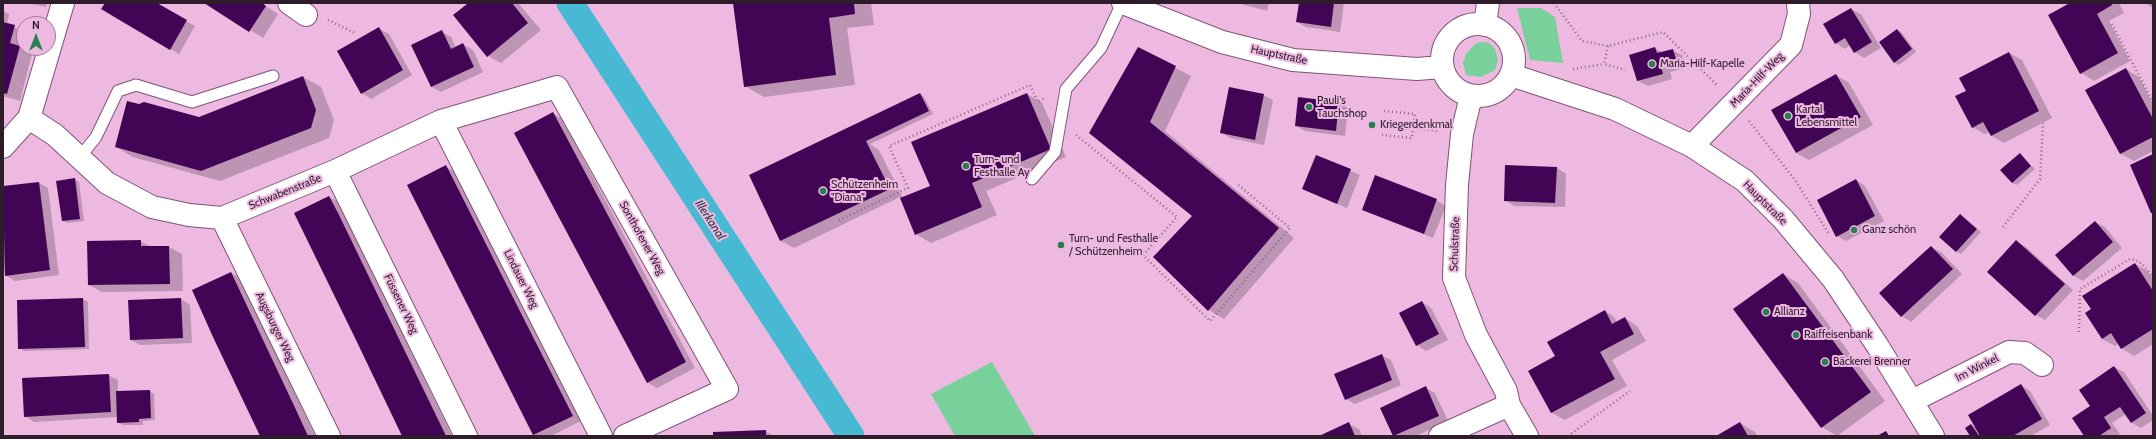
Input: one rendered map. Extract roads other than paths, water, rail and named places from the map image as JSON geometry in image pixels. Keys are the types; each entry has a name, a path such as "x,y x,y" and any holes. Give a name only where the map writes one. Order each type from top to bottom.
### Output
{"street":[{"path":"3,147 28,118 63,3"},
{"path":"289,3 306,15"},
{"name":"Hauptstraße","path":"1123,3 1222,42 1293,60 1418,70 1442,67"},
{"path":"1485,25 1488,3"},
{"name":"Maria-Hilf-Weg","path":"1692,146 1791,45 1800,14 1798,3"},
{"path":"1485,25 1501,33 1512,49 1514,67 1511,76 1504,85 1495,92 1484,96 1471,96 1459,92 1451,84 1442,67 1442,52 1450,37 1465,26 1485,25"},
{"name":"Hauptstraße","path":"1511,76 1615,109 1692,146 1745,181 1783,219 1833,278 1933,436"},
{"name":"Schwabenstraße","path":"28,118 55,135 107,182 152,207 189,215 222,218 335,171 441,121 557,87"},
{"name":"Sonthofener Weg","path":"557,87 727,389 625,436"},
{"name":"Schulstraße","path":"1471,96 1462,134 1457,193 1454,278 1476,335 1506,391 1509,405 1527,436"},
{"name":"Lindauer Weg","path":"441,121 601,436"},
{"name":"Füssener Weg","path":"335,171 466,436"},
{"name":"Augsburger Weg","path":"222,218 329,436"},
{"name":"Im Winkel","path":"1912,401 2009,352 2025,353 2042,366"},
{"path":"1440,436 1509,405"}],"lane":[{"path":"1032,179 1055,152 1066,89 1101,48 1123,3"},
{"path":"80,157 96,137 118,91 136,85 192,102 273,76"}],"waterway":[{"name":"Illerkanal","path":"570,3 851,436"}],"place":[{"name":"Maria-Hilf-Kapelle","path":"1652,64"},
{"name":"Pauli's Tauchshop","path":"1309,107"},
{"name":"Kartal Lebensmittel","path":"1788,116"},
{"name":"Kriegerdenkmal","path":"1372,125"},
{"name":"Turn- und Festhalle Ay","path":"966,166"},
{"name":"Schützenheim \"Diana\"","path":"823,191"},
{"name":"Ganz schön","path":"1854,230"},
{"name":"Turn- und Festhalle / Schützenheim","path":"1061,245"},
{"name":"Allianz","path":"1766,312"},
{"name":"Raiffeisenbank","path":"1796,335"},
{"name":"Bäckerei Brenner","path":"1825,362"}]}
